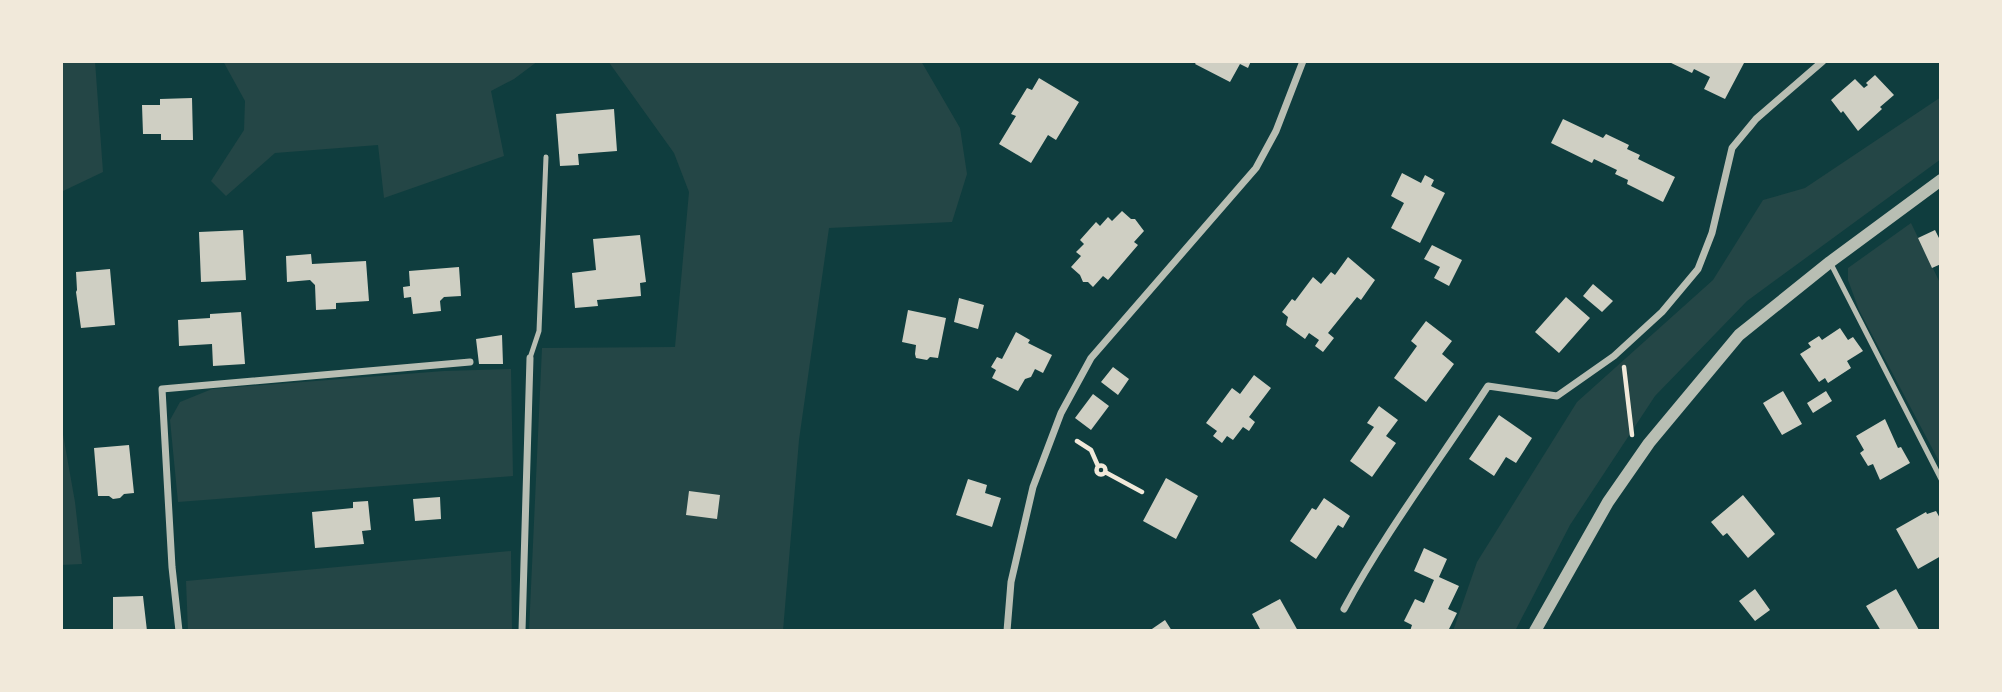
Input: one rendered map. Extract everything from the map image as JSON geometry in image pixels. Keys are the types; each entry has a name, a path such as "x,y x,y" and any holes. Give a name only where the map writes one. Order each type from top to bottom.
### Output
{"street":[{"path":"1007,631 1012,582 1033,487 1061,413 1091,358 1256,168 1280,121 1303,61"},
{"path":"1344,609 1378,548 1441,459 1488,386 1557,396 1614,356 1662,312 1698,269 1712,233 1732,148 1756,119 1823,61"},
{"path":"1535,631 1608,502 1649,443 1739,335 1830,262 1941,180"},
{"path":"522,631 530,358"},
{"path":"179,631 172,567 162,389 470,362"}],"lane":[{"path":"530,358 539,331 546,157"},
{"path":"1830,262 1941,479"}],"path":[{"path":"1624,365 1633,439"},
{"path":"1077,440 1091,450 1098,466 1104,466 1105,472 1142,492"}],"shaded area":[{"path":"61,61 95,61 103,172 61,192"},
{"path":"223,61 538,61 514,79 491,91 504,156 384,198 378,145 275,153 226,196 211,181 244,130 245,101"},
{"path":"608,61 921,61 960,128 967,174 952,222 829,228 799,440 783,631 529,631 542,348 675,347 689,192 674,153"},
{"path":"1941,97 1941,159 1747,301 1655,396 1570,525 1515,631 1453,631 1477,562 1577,402 1713,280 1763,200 1805,188"},
{"path":"1911,223 1941,285 1941,465 1859,310 1848,280 1848,268"},
{"path":"511,369 513,476 178,502 170,420 180,402 212,389 444,371"},
{"path":"61,423 75,502 82,564 61,565"},
{"path":"511,551 512,631 188,631 186,581"}],"building":[{"path":"1197,61 1251,61 1248,68 1240,64 1230,82 1195,64"},
{"path":"1667,61 1744,63 1725,99 1704,89 1710,77 1694,69 1692,73"},
{"path":"1875,75 1894,95 1858,131 1831,100 1855,79 1864,88"},
{"path":"1039,78 1079,102 1056,140 1048,135 1031,163 999,144 1016,116 1011,114 1027,88 1032,90"},
{"path":"192,98 193,140 161,140 161,134 143,134 142,105 160,105 160,99"},
{"path":"614,109 617,151 578,154 579,165 560,166 556,114"},
{"path":"1563,119 1603,138 1606,134 1629,145 1627,149 1640,155 1638,159 1675,177 1663,202 1627,184 1628,180 1615,174 1617,170 1594,159 1592,163 1551,143"},
{"path":"1402,173 1421,183 1425,175 1434,180 1431,186 1445,193 1420,243 1391,228 1404,203 1391,196"},
{"path":"1122,211 1135,219 1144,231 1134,242 1138,245 1108,280 1103,276 1093,287 1088,282 1083,282 1071,267 1081,256 1076,252 1084,244 1080,240 1096,222 1100,226 1108,217 1112,221"},
{"path":"243,230 246,280 201,282 199,232"},
{"path":"1935,230 1941,242 1941,264 1932,268 1918,238"},
{"path":"640,235 646,282 640,283 641,296 597,300 598,306 575,308 572,273 596,270 593,239"},
{"path":"1432,245 1462,260 1449,286 1434,278 1440,267 1424,259"},
{"path":"311,254 312,264 366,261 369,301 336,303 336,309 316,310 315,285 310,280 287,282 286,256"},
{"path":"1348,257 1375,280 1361,300 1357,297 1328,333 1334,338 1323,352 1315,346 1319,340 1309,333 1305,339 1286,325 1288,317 1282,312 1292,299 1295,301 1313,277 1321,284 1331,272 1335,275"},
{"path":"459,267 461,296 444,297 440,301 441,311 413,314 411,297 404,298 403,287 410,286 409,271"},
{"path":"110,269 115,325 81,328 76,272"},
{"path":"1593,284 1613,301 1602,312 1583,296"},
{"path":"1566,297 1590,318 1559,353 1535,332"},
{"path":"959,298 984,305 978,329 954,322"},
{"path":"908,310 946,318 938,358 916,358 916,345 902,342"},
{"path":"241,312 245,364 213,366 212,344 179,346 178,320"},
{"path":"1426,321 1452,341 1442,354 1454,364 1426,402 1394,378 1417,346 1411,341"},
{"path":"1840,328 1848,340 1853,337 1863,351 1847,361 1851,368 1828,383 1825,378 1819,382 1800,354 1811,347 1808,343 1819,336 1822,340"},
{"path":"1016,332 1030,340 1028,343 1052,355 1043,373 1035,369 1018,391 992,378 996,370 991,367 997,357 1002,359"},
{"path":"502,335 503,364 479,364 476,339"},
{"path":"1113,367 1129,379 1118,395 1101,382"},
{"path":"1254,375 1271,388 1249,417 1255,422 1249,431 1243,427 1233,440 1227,436 1222,443 1213,436 1217,431 1206,423 1232,388 1240,394"},
{"path":"1783,391 1802,424 1782,435 1763,403"},
{"path":"1826,391 1832,401 1813,413 1807,403"},
{"path":"1093,394 1109,406 1091,430 1075,418"},
{"path":"1379,406 1398,420 1386,436 1396,443 1372,477 1350,461 1374,427 1367,423"},
{"path":"1499,415 1532,438 1516,463 1506,457 1494,476 1469,459"},
{"path":"1885,419 1898,448 1901,447 1910,463 1880,480 1873,464 1868,466 1860,453 1864,450 1856,436"},
{"path":"129,445 134,493 113,499 109,496 98,496 94,448"},
{"path":"1166,478 1198,496 1176,539 1143,521"},
{"path":"968,479 987,485 985,493 1001,498 992,527 956,515"},
{"path":"689,491 720,495 717,519 686,515"},
{"path":"1743,495 1775,534 1748,558 1727,533 1723,536 1711,522"},
{"path":"440,497 441,519 415,521 413,499"},
{"path":"1324,498 1350,516 1343,528 1338,525 1316,559 1290,541 1312,508 1316,510"},
{"path":"368,501 371,530 362,531 364,544 315,548 312,512 353,508 353,502"},
{"path":"1936,511 1941,520 1941,556 1918,569 1896,529 1926,512"},
{"path":"1424,548 1447,559 1439,577 1459,586 1448,609 1457,613 1448,631 1410,631 1412,625 1404,621 1415,599 1424,603 1434,580 1414,571"},
{"path":"1755,589 1770,610 1755,621 1739,601"},
{"path":"1896,589 1919,630 1881,631 1866,606"},
{"path":"143,596 147,631 113,631 113,597"},
{"path":"1280,599 1298,631 1261,631 1252,614"},
{"path":"1165,620 1172,631 1149,631"}]}
